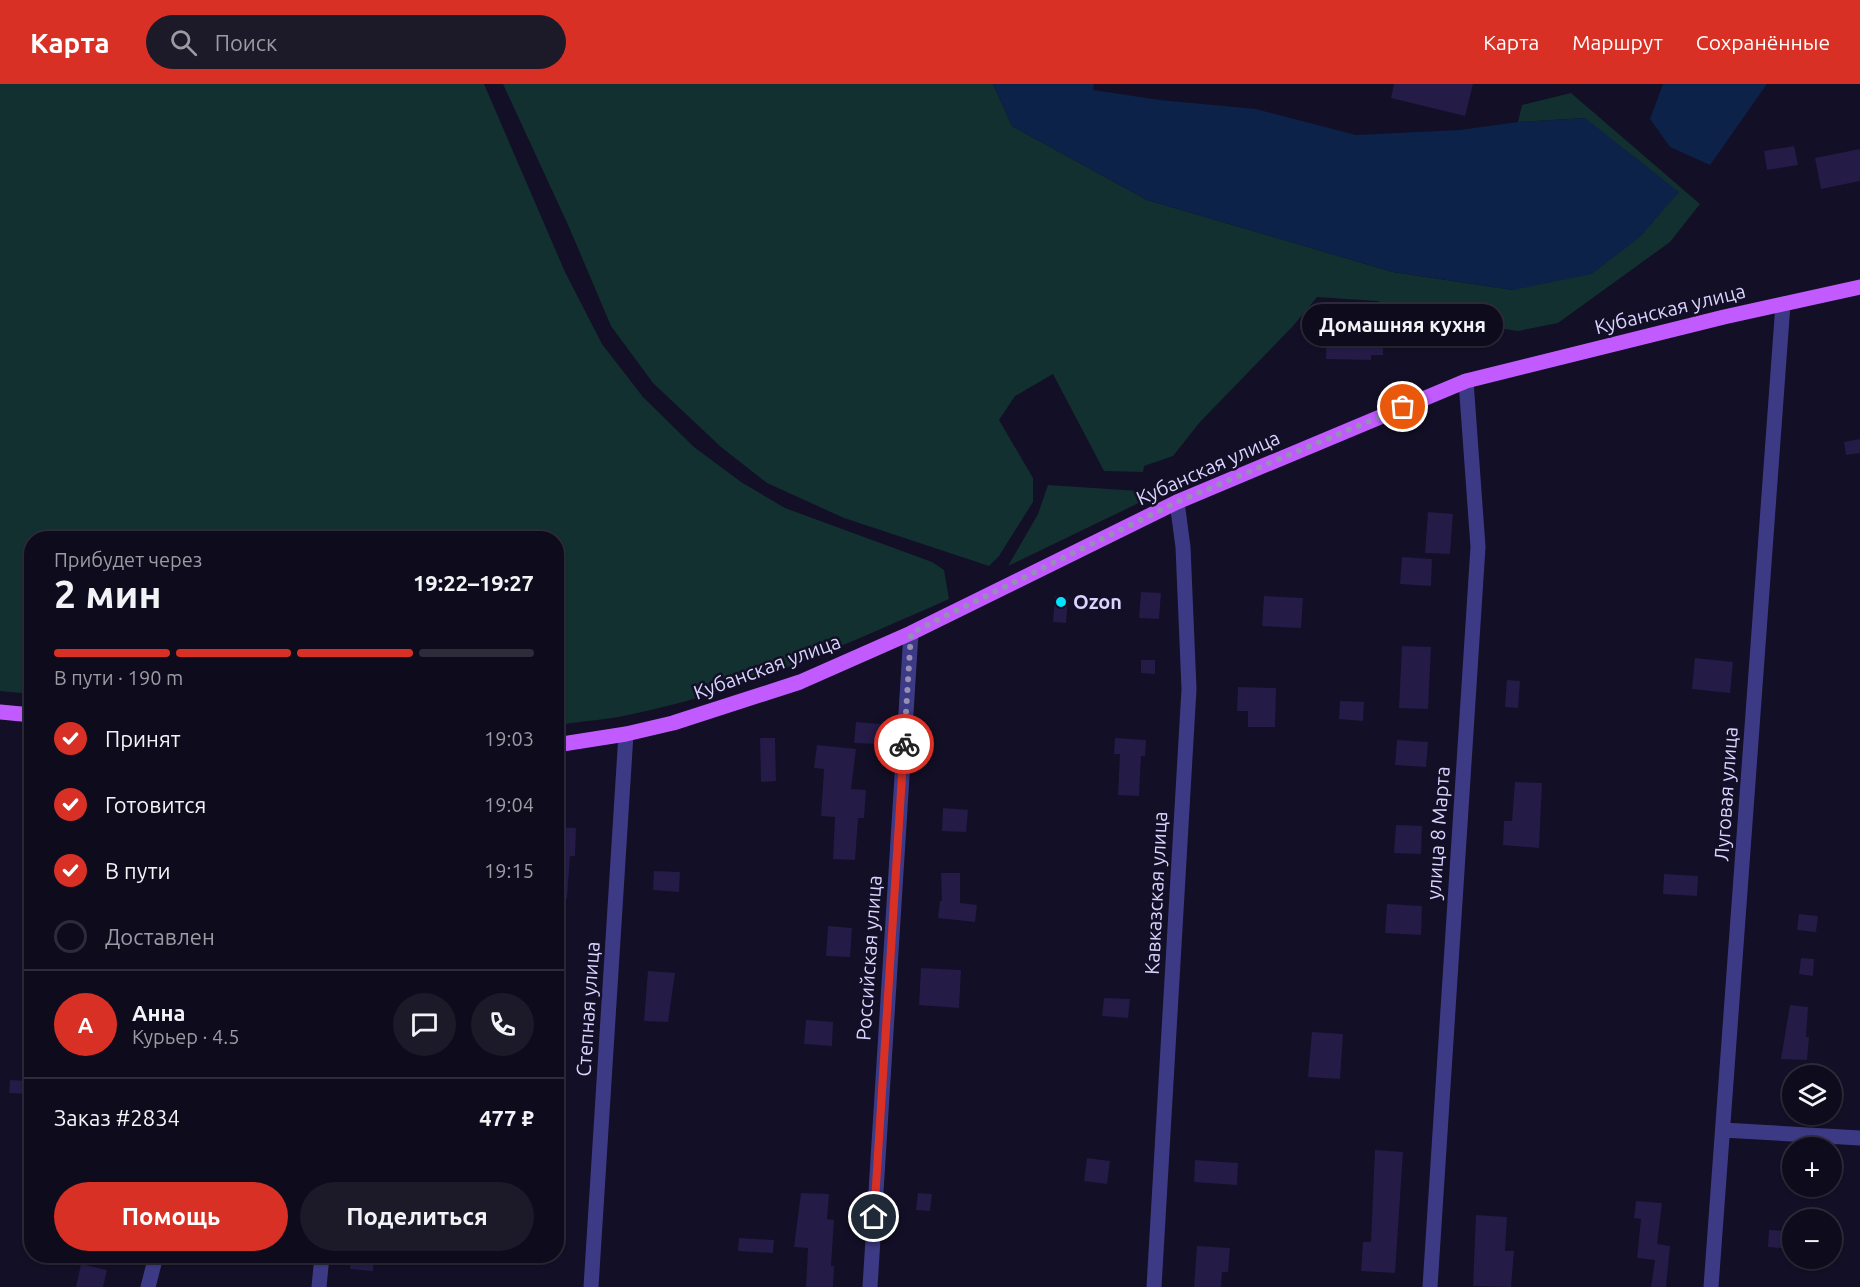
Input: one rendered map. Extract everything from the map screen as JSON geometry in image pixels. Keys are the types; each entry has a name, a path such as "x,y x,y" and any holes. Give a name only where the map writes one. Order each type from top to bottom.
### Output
{"main road":[{"name":"Кубанская улица","path":"564,744 626,735 729,706 800,682 911,633 1177,502 1466,381 1860,287"},
{"path":"0,712 24,714"}],"street":[{"name":"Луговая улица","path":"1711,1287 1783,304"},
{"name":"улица 8 Марта","path":"1430,1287 1478,547 1466,381"},
{"name":"Кавказская улица","path":"1154,1287 1189,689 1183,547 1177,502"},
{"name":"Российская улица","path":"870,1287 911,633"},
{"name":"Степная улица","path":"591,1287 626,735"},
{"path":"1723,1131 1860,1138"},
{"path":"148,1287 154,1263"},
{"path":"319,1287 321,1263"}],"green space":[{"path":"0,84 484,84 565,272 602,344 643,397 694,447 741,482 785,508 932,562 944,570 949,599 794,665 714,693 624,716 564,724 564,531 24,531 24,693 0,691"},
{"path":"503,84 993,84 1012,126 1147,200 1393,272 1513,290 1585,118 1518,122 1522,105 1571,93 1700,204 1670,242 1558,323 1518,331 1438,319 1377,301 1317,297 1293,326 1200,422 1173,456 1144,466 1143,472 1104,471 1053,374 1015,396 999,420 1033,478 1033,502 999,556 989,566 844,518 767,483 721,447 653,383 611,326 569,227"},
{"path":"1048,485 1154,492 1149,498 1008,566 1038,514"}],"water":[{"path":"993,84 1094,84 1093,90 1160,100 1256,109 1356,135 1459,130 1518,122 1585,118 1679,192 1641,236 1592,274 1513,290 1393,272 1147,200 1012,126"},
{"path":"1663,84 1767,84 1710,165 1670,147 1650,119"}],"building":[{"path":"1394,84 1473,84 1465,116 1391,98"},
{"path":"1794,146 1798,165 1767,170 1764,151"},
{"path":"1860,149 1860,181 1821,189 1815,158"},
{"path":"1327,311 1372,312 1372,320 1410,321 1409,344 1383,343 1383,355 1371,355 1371,360 1326,359"},
{"path":"1860,439 1860,453 1846,455 1844,442"},
{"path":"1428,512 1453,514 1450,554 1425,553"},
{"path":"1402,557 1432,559 1431,586 1400,584"},
{"path":"1141,592 1161,593 1159,619 1139,618"},
{"path":"1055,596 1068,597 1066,623 1053,622"},
{"path":"1264,596 1303,598 1301,628 1262,626"},
{"path":"1402,646 1431,647 1428,709 1399,708"},
{"path":"1695,658 1733,662 1730,693 1692,689"},
{"path":"1141,660 1155,660 1155,674 1141,673"},
{"path":"1507,680 1520,681 1518,708 1505,707"},
{"path":"1238,687 1276,688 1275,727 1248,727 1248,711 1237,711"},
{"path":"1340,701 1364,702 1363,721 1339,719"},
{"path":"856,722 881,724 880,744 854,743"},
{"path":"760,738 775,738 776,781 761,782"},
{"path":"1115,738 1146,740 1145,756 1141,756 1139,796 1118,795 1120,754 1114,754"},
{"path":"1397,740 1428,742 1426,767 1395,765"},
{"path":"817,745 856,749 851,789 866,790 864,818 858,818 855,860 833,859 835,817 821,816 824,769 814,768"},
{"path":"1515,782 1542,783 1539,848 1503,845 1504,821 1512,821"},
{"path":"943,808 968,810 966,832 942,831"},
{"path":"1396,825 1422,826 1421,854 1394,853"},
{"path":"564,827 576,828 575,856 570,856 567,899 564,899"},
{"path":"654,871 680,872 679,892 653,890"},
{"path":"941,873 960,873 960,903 977,905 975,922 938,918 940,901 942,901"},
{"path":"1664,874 1698,876 1697,896 1663,894"},
{"path":"1387,904 1422,906 1421,935 1385,933"},
{"path":"1799,914 1818,916 1816,932 1797,930"},
{"path":"828,926 852,928 850,957 826,956"},
{"path":"1801,958 1814,959 1813,976 1799,974"},
{"path":"921,968 961,970 959,1008 919,1005"},
{"path":"648,971 675,973 668,1022 644,1021"},
{"path":"1104,998 1130,999 1128,1018 1102,1016"},
{"path":"1790,1005 1808,1007 1807,1060 1781,1059"},
{"path":"806,1020 833,1022 832,1046 804,1044"},
{"path":"1312,1032 1343,1034 1340,1079 1308,1077"},
{"path":"10,1080 24,1081 24,1094 9,1093"},
{"path":"1375,1150 1403,1152 1395,1273 1361,1271 1363,1242 1371,1242"},
{"path":"1087,1158 1110,1161 1107,1184 1084,1181"},
{"path":"1195,1160 1238,1163 1237,1185 1194,1182"},
{"path":"801,1193 829,1194 827,1219 834,1220 831,1266 834,1266 833,1287 806,1287 808,1248 794,1247"},
{"path":"918,1193 932,1194 930,1211 916,1210"},
{"path":"1636,1201 1662,1203 1657,1244 1670,1246 1666,1287 1651,1287 1655,1260 1637,1258 1641,1219 1634,1218"},
{"path":"1476,1215 1507,1217 1505,1251 1514,1251 1511,1287 1473,1286"},
{"path":"1769,1230 1782,1231 1782,1248 1768,1247"},
{"path":"739,1238 774,1240 773,1253 738,1251"},
{"path":"1197,1246 1230,1248 1228,1272 1222,1272 1221,1287 1194,1287"},
{"path":"350,1263 374,1263 373,1271 350,1269"},
{"path":"81,1264 107,1270 103,1287 76,1287"}],"way so far":[{"path":"904,744 911,633 1177,502 1403,407"}],"place":[{"name":"Домашняя кухня","path":"1403,407"},
{"name":"Ozon","path":"1061,602"}],"route":[{"path":"874,1217 904,744"}]}
